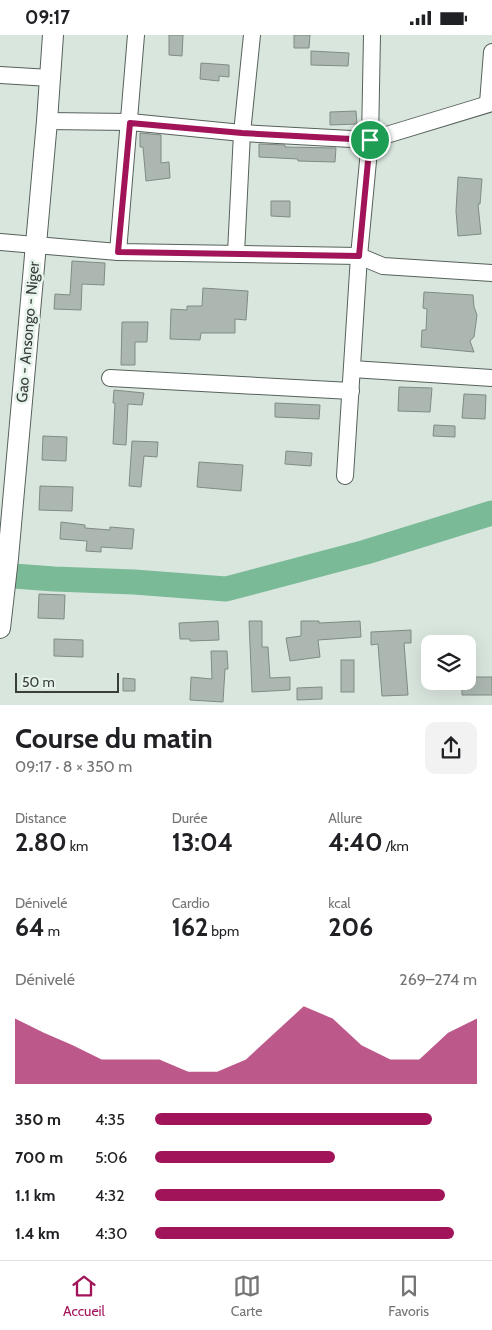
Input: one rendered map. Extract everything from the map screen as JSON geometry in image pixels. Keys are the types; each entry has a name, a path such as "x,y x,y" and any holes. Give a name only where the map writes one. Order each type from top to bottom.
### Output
{"main road":[{"name":"Gao - Ansongo - Niger","path":"1,620 47,121 53,35"}],"street":[{"path":"118,252 136,35"},
{"path":"236,253 242,133 252,35"},
{"path":"346,476 359,256 370,140 372,35"},
{"path":"47,121 130,123 242,133 370,140 490,103 492,52"},
{"path":"0,75 50,78"},
{"path":"0,242 118,252 359,256 383,266 492,273"},
{"path":"352,369 492,378"},
{"path":"110,378 351,391"}],"building":[{"path":"169,35 183,35 182,56 169,55"},
{"path":"294,35 310,35 309,48 294,48"},
{"path":"311,51 349,53 348,66 311,65"},
{"path":"201,63 229,65 229,77 219,76 219,81 200,79"},
{"path":"356,111 357,124 330,125 330,112"},
{"path":"140,133 161,135 161,163 169,162 170,178 146,181 143,147 140,147"},
{"path":"259,144 285,145 285,147 336,148 335,162 259,157"},
{"path":"458,177 482,179 480,204 478,204 481,234 458,236 456,211"},
{"path":"271,201 290,201 290,217 271,216"},
{"path":"72,261 105,263 104,285 82,284 81,310 54,309 55,294 70,295"},
{"path":"203,288 248,291 246,320 235,319 235,333 201,333 200,340 170,339 171,309 187,310 187,306 202,306"},
{"path":"424,292 473,295 477,315 474,337 470,341 474,352 421,347 422,330 426,330 427,309 423,308"},
{"path":"122,322 148,322 147,342 135,342 135,365 121,365"},
{"path":"399,387 432,388 430,412 398,411"},
{"path":"114,390 144,393 142,405 128,404 126,445 113,444"},
{"path":"464,394 486,395 485,419 462,418"},
{"path":"275,403 320,405 319,419 275,417"},
{"path":"434,425 455,426 455,437 433,436"},
{"path":"43,436 67,437 66,461 42,460"},
{"path":"132,441 158,442 157,457 144,456 141,487 129,486"},
{"path":"286,451 312,453 311,466 285,464"},
{"path":"199,462 243,465 241,491 197,487"},
{"path":"40,486 73,487 72,511 39,510"},
{"path":"61,522 85,525 85,528 110,530 110,527 134,529 132,549 101,547 101,552 86,551 87,541 60,539"},
{"path":"39,594 65,595 64,619 38,618"},
{"path":"218,621 219,640 190,641 190,639 180,639 179,623"},
{"path":"249,621 262,621 262,647 268,647 270,678 290,677 290,690 252,692"},
{"path":"301,621 319,621 319,623 360,621 361,637 318,640 320,657 290,661 286,638 301,636"},
{"path":"411,630 411,643 404,643 408,695 382,696 378,644 371,645 371,632"},
{"path":"54,639 83,640 83,657 54,656"},
{"path":"211,651 227,651 228,669 225,669 223,702 190,700 191,677 212,679"},
{"path":"341,660 354,660 354,692 341,692"},
{"path":"476,677 492,677 492,695 462,695 462,690 476,690"},
{"path":"123,678 135,679 135,691 123,691"},
{"path":"322,687 322,699 297,700 297,688"}],"waterway":[{"path":"0,575 226,589 366,552 492,513"}],"route":[{"path":"130,123 242,133 370,140 359,256 118,252 130,123"}]}
